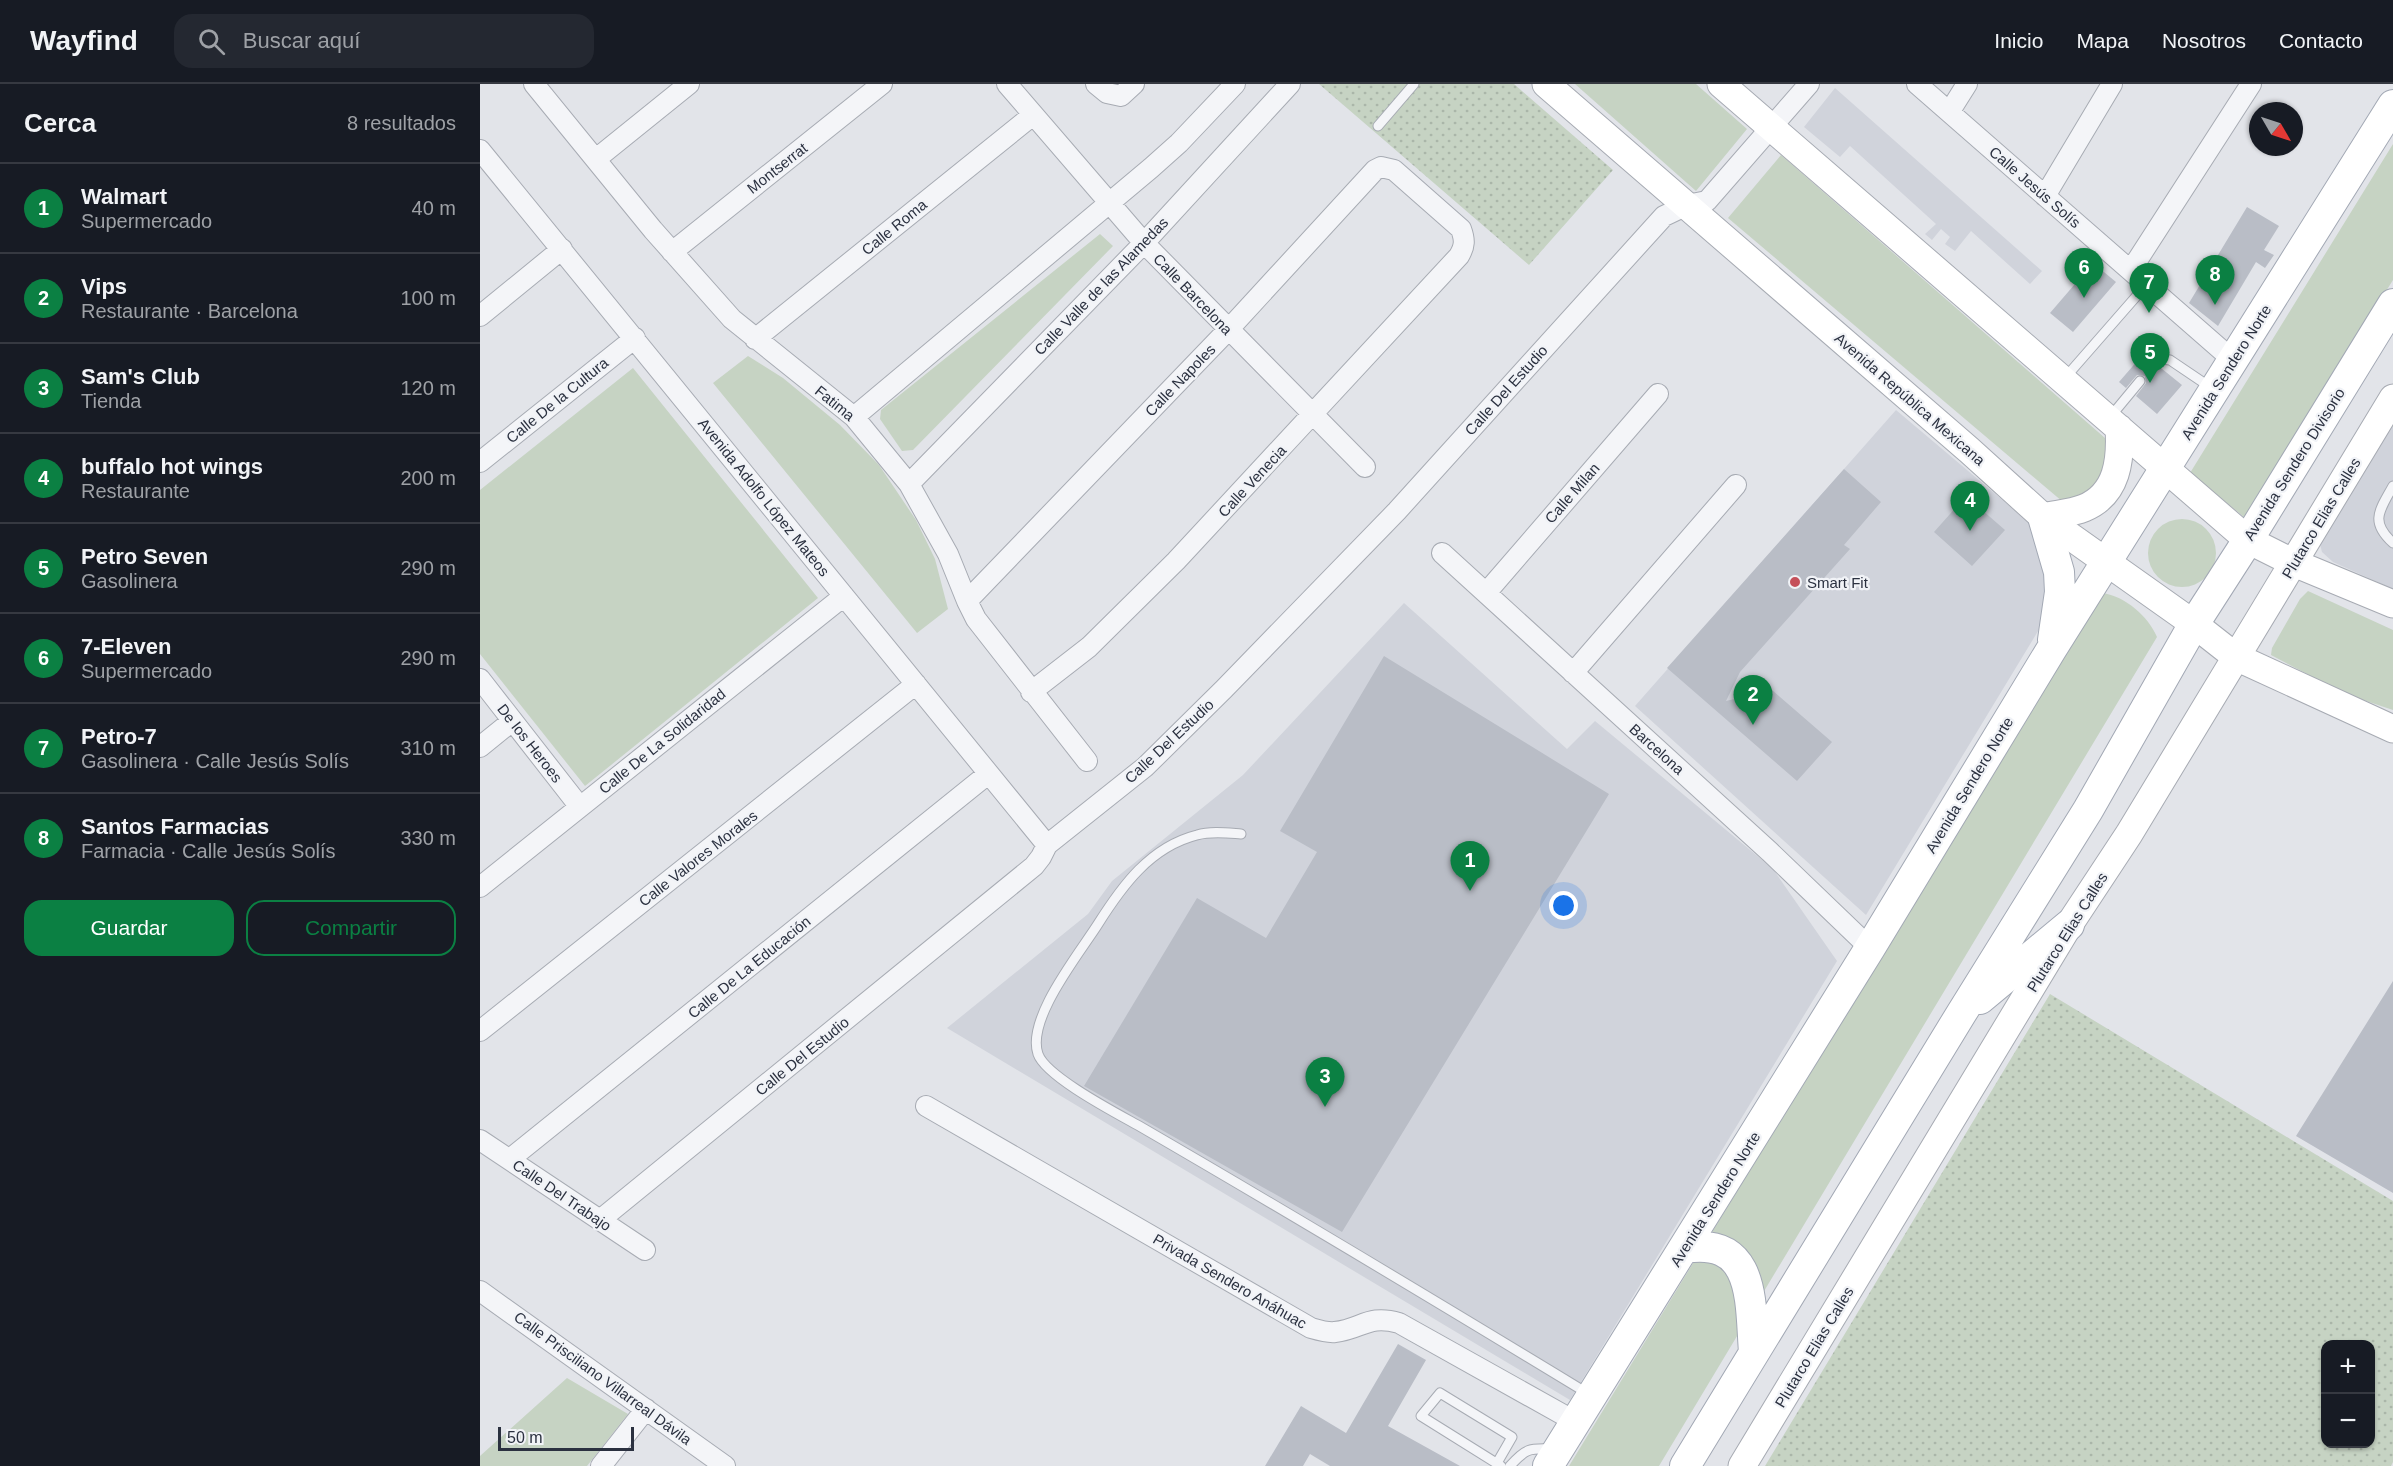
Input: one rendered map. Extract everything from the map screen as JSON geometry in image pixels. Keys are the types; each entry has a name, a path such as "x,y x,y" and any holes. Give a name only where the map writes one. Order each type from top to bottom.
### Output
{"main road":[{"name":"Avenida República Mexicana","path":"1546,84 1969,450 2043,517 2194,624 2236,657 2393,729"},
{"path":"1721,84 2248,540 2294,563 2393,604"},
{"name":"Avenida Sendero Norte","path":"1554,1457 1870,948 2051,650 2393,105"},
{"name":"Avenida Sendero Divisorio","path":"2194,624 2393,304"},
{"name":"Plutarco Elias Calles","path":"1742,1466 2069,926 2128,834 2393,398"},
{"path":"2051,650 2060,592 2059,572 2043,517 2081,509 2092,504 2111,484 2120,461 2114,423"},
{"path":"1688,1465 1754,1352 2088,810 2194,624"},
{"path":"1961,1014 2069,926"},
{"path":"1685,1248 1714,1247 1737,1261 1744,1271 1750,1296 1754,1352"}],"street":[{"name":"Fatima","path":"534,84 672,252 732,319 854,417 909,484 948,554 976,619 1087,761"},
{"path":"596,159 689,84"},
{"name":"Montserrat","path":"672,252 882,84"},
{"name":"Calle Barcelona","path":"1007,84 1144,243 1365,468"},
{"path":"1096,84 1114,96 1121,96 1132,86"},
{"path":"854,417 1109,205 1179,143 1235,84"},
{"name":"Calle Valle de las Alamedas","path":"909,484 1144,243 1290,84"},
{"name":"Calle Del Estudio","path":"600,1220 1034,866 1047,845 1145,767 1397,511 1664,216 1687,205 1707,201 1809,84"},
{"name":"Calle Jesús Solís","path":"1917,84 2234,361"},
{"path":"1950,111 1967,84"},
{"path":"2045,196 2112,84"},
{"path":"2131,270 2251,84"},
{"name":"Calle Roma","path":"755,339 1033,115"},
{"name":"Avenida Adolfo López Mateos","path":"484,162 562,249 1047,845"},
{"name":"Calle Napoles","path":"967,601 1228,330 1375,170 1381,167 1394,170"},
{"name":"Calle Venecia","path":"1031,692 1089,647 1176,561 1313,416 1459,256 1465,239 1461,229 1394,170"},
{"path":"480,316 562,249"},
{"name":"Calle De la Cultura","path":"480,462 635,338"},
{"name":"Calle Milan","path":"1486,593 1658,394"},
{"path":"1573,673 1736,485"},
{"name":"Barcelona","path":"1442,553 1770,852 1870,948"},
{"name":"Calle De La Solidaridad","path":"480,886 844,596"},
{"name":"De los Heroes","path":"480,679 580,807"},
{"name":"Calle Valores Morales","path":"480,1031 916,684"},
{"path":"480,747 512,721"},
{"name":"Calle De La Educación","path":"510,1159 988,774"},
{"name":"Privada Sendero Anáhuac","path":"926,1106 1311,1328 1334,1332 1384,1318 1400,1323 1576,1422"},
{"name":"Calle Del Trabajo","path":"480,1140 645,1250"},
{"name":"Calle Prisciliano Villarreal Dávila","path":"480,1291 725,1466"},
{"path":"601,1466 646,1409"}],"lane":[{"path":"1378,126 1414,84"},
{"path":"2063,381 2147,284"},
{"path":"2160,359 2170,360 2216,390"},
{"path":"2114,423 2140,381"},
{"path":"2393,486 2380,508 2378,521 2382,533 2393,543"},
{"path":"1241,834 1199,834 1181,840 1162,849 1138,870 1117,894 1050,998 1035,1042 1039,1057 1056,1076 1101,1104 1317,1229 1592,1396"},
{"path":"1440,1393 1512,1437 1499,1465 1421,1416 1440,1393"},
{"path":"1510,1466 1520,1455 1531,1448 1554,1457"}],"shaded area":[{"path":"1835,88 2042,271 2030,284 1971,231 1955,251 1945,244 1950,237 1941,229 1932,240 1925,234 1936,224 1850,146 1840,157 1804,127"},
{"path":"1896,410 2038,530 2052,608 1866,915 1635,706"},
{"path":"2393,416 2393,589 2333,562 2322,552 2320,544 2321,537"},
{"path":"1404,603 1567,749 1595,721 1773,869 1837,961 1570,1400 947,1028 1088,914 1112,881 1243,775"}],"green space":[{"path":"1319,84 1514,84 1613,170 1529,265"},
{"path":"1575,84 1696,84 1747,129 1696,191"},
{"path":"2393,144 2393,280 2244,517 2190,473"},
{"path":"1781,155 2113,445 2102,487 2063,502 1728,218"},
{"path":"1100,234 1113,246 913,450 902,451 880,419 881,410"},
{"path":"748,356 783,378 840,425 879,465 916,520 935,559 948,609 917,633 713,383"},
{"path":"633,368 818,598 585,786 480,654 480,490"},
{"path":"2175,519 2189,519 2201,524 2211,534 2216,553 2211,572 2201,582 2189,587 2175,587 2163,582 2153,572 2148,560 2148,546 2153,534 2163,524"},
{"path":"2308,591 2393,630 2393,710 2345,694 2271,655 2272,648 2300,599"},
{"path":"2103,593 2128,603 2148,622 2157,637 1659,1466 1569,1466"},
{"path":"2050,994 2393,1201 2393,1462 2391,1466 1765,1466"},
{"path":"567,1378 628,1414 587,1466 480,1466 480,1456"}],"building":[{"path":"2247,207 2279,226 2264,250 2274,255 2265,268 2256,262 2218,326 2189,303"},
{"path":"2093,263 2116,282 2073,332 2050,313"},
{"path":"2145,352 2182,385 2157,414 2136,396 2146,383 2145,376 2137,375 2126,388 2119,382"},
{"path":"1844,469 1881,502 1844,545 1850,549 1740,672 1726,701 1772,690 1832,742 1797,781 1667,668"},
{"path":"1966,496 2005,530 1972,566 1934,532"},
{"path":"1384,656 1609,794 1342,1232 1084,1086 1197,898 1266,938 1317,852 1280,831"},
{"path":"2393,981 2393,1193 2296,1136"},
{"path":"1398,1344 1426,1360 1388,1426 1460,1466 1330,1466 1310,1454 1303,1466 1265,1466 1301,1406 1346,1433"}],"place":[{"name":"7-Eleven","path":"2084,298"},
{"name":"Santos Farmacias","path":"2215,305"},
{"name":"Petro-7","path":"2149,313"},
{"name":"Petro Seven","path":"2150,383"},
{"name":"buffalo hot wings","path":"1970,531"},
{"name":"Smart Fit","path":"1795,582"},
{"name":"Vips","path":"1753,725"},
{"name":"Walmart","path":"1470,891"},
{"name":"Sam's Club","path":"1325,1107"}]}
